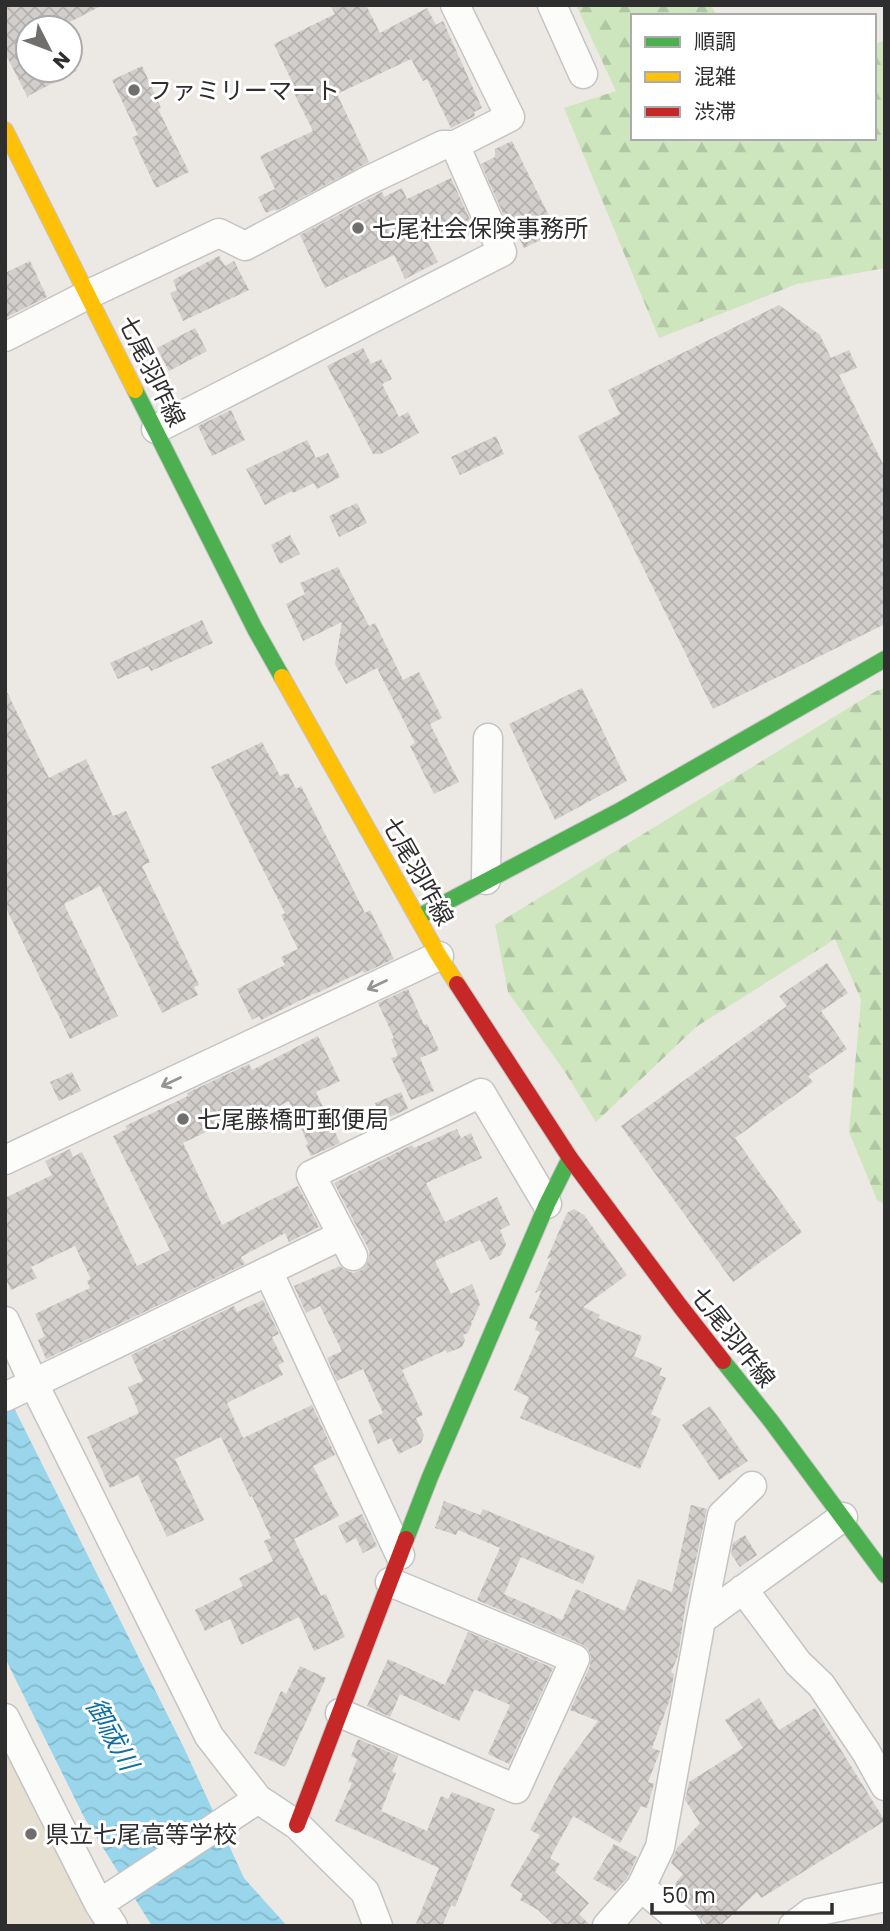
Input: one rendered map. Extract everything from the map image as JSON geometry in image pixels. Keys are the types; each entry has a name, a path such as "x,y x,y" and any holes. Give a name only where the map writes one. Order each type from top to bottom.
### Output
{"main road":[{"name":"七尾羽咋線","path":"5,130 256,629 439,956 570,1158 885,1575"},
{"path":"418,917 621,810 885,659"},
{"path":"297,1825 430,1477 547,1204 570,1158"}],"street":[{"path":"5,337 219,233 245,246 365,182 443,145 456,145 510,117 455,5"},
{"path":"552,5 583,74"},
{"path":"156,429 502,252 456,145"},
{"path":"486,880 488,738"},
{"path":"5,1160 439,956"},
{"path":"5,1397 268,1271 348,1245 311,1175 481,1093 547,1204"},
{"path":"268,1271 395,1569 575,1659 516,1790 340,1713"},
{"path":"5,1321 209,1736 258,1799 297,1825 365,1892 378,1926"},
{"path":"607,1926 641,1887 660,1847 722,1515 752,1486"},
{"path":"701,1620 843,1517"},
{"path":"743,1589 798,1663 821,1685 866,1752 885,1786"},
{"path":"5,1718 106,1915 258,1799"},
{"path":"641,1887 687,1926"},
{"path":"793,1926 810,1913 885,1897"}],"shaded area":[{"name":"県立七尾高等学校","path":"5,1742 108,1926 5,1926"}],"green space":[{"path":"576,5 711,5 716,14 631,14 631,140 876,140 876,44 885,40 885,268 797,284 659,338 564,108 616,91"},
{"path":"885,688 885,1205 877,1200 849,1132 861,1000 835,939 696,1027 596,1122 565,1072 508,992 495,925 876,691"}],"water":[{"name":"御祓川","path":"5,1390 184,1748 244,1878 287,1926 152,1926 85,1819 5,1658"}],"building":[{"path":"5,5 103,5 84,15 14,14 14,71 5,53"},
{"path":"330,5 366,5 380,33 427,8 436,25 443,21 482,108 474,112 475,116 451,128 427,79 423,81 411,59 337,94 369,162 276,211 275,209 266,213 258,197 275,189 260,156 313,131 274,44 335,14"},
{"path":"142,66 161,108 158,109 189,172 156,188 132,137 138,135 112,80"},
{"path":"21,84 51,84 28,96"},
{"path":"512,141 557,232 524,248 508,216 505,218 481,164 495,157 495,149"},
{"path":"451,178 476,233 470,236 463,222 426,239 438,262 405,279 394,255 325,288 300,235 382,192 384,197 402,188 407,199"},
{"path":"219,256 225,266 234,261 249,290 183,321 170,293 177,290 173,280"},
{"path":"30,261 47,297 5,318 5,273"},
{"path":"779,305 820,335 831,358 849,350 857,368 839,375 885,468 885,624 713,709 578,436 620,414 608,390"},
{"path":"195,328 207,351 169,371 157,348"},
{"path":"363,348 371,364 381,359 392,379 382,384 399,417 408,412 419,433 381,454 373,454 327,366"},
{"path":"231,410 245,440 212,456 198,426"},
{"path":"496,436 504,454 460,475 451,457"},
{"path":"307,440 316,458 328,453 340,477 317,489 314,483 293,493 292,491 265,505 246,469"},
{"path":"357,503 367,523 339,537 329,516"},
{"path":"290,535 300,554 280,564 271,545"},
{"path":"338,567 369,626 375,623 403,680 419,672 442,718 430,724 459,782 434,794 410,746 415,743 377,668 346,684 335,664 342,622 303,641 286,604 305,594 300,583"},
{"path":"202,620 213,643 151,671 148,666 118,679 110,663"},
{"path":"5,688 49,778 86,759 113,816 126,811 150,862 142,866 199,985 194,987 198,995 162,1013 100,886 64,904 118,1016 70,1039 5,906"},
{"path":"582,688 627,781 555,820 509,724"},
{"path":"262,742 280,776 288,773 296,789 301,786 365,913 370,910 394,959 261,1020 259,1016 252,1020 237,989 285,965 281,957 298,949 281,915 285,913 211,767"},
{"path":"827,963 848,993 821,1011 847,1049 808,1076 813,1082 735,1138 802,1232 733,1282 621,1126 787,1006 779,996"},
{"path":"408,989 439,1050 420,1058 434,1091 411,1100 391,1058 398,1056 391,1039 394,1038 378,1003"},
{"path":"318,1036 340,1081 316,1092 340,1143 311,1156 289,1101 248,1122 244,1114 183,1143 222,1225 298,1186 319,1227 289,1242 285,1233 241,1257 245,1264 46,1359 38,1340 45,1336 35,1314 90,1288 87,1281 91,1279 75,1246 31,1267 37,1278 11,1290 5,1278 5,1198 52,1175 45,1161 70,1149 73,1157 82,1152 137,1266 170,1250 113,1136 127,1129 125,1126 188,1096 187,1093 249,1064 252,1070"},
{"path":"72,1072 81,1091 59,1101 50,1082"},
{"path":"401,1092 408,1109 382,1120 375,1103"},
{"path":"457,1129 461,1138 471,1133 482,1158 426,1183 445,1222 497,1197 510,1225 500,1230 506,1244 501,1255 490,1260 480,1240 435,1261 451,1294 472,1284 480,1304 468,1333 463,1335 465,1340 462,1347 447,1353 446,1350 402,1370 423,1415 416,1418 424,1435 421,1443 399,1454 391,1438 378,1444 368,1420 383,1413 363,1369 337,1381 327,1358 342,1351 320,1306 306,1313 294,1286 340,1266 353,1273 367,1264 370,1252 334,1183 412,1145 414,1148"},
{"path":"574,1209 584,1215 627,1275 583,1307 600,1315 598,1318 642,1336 634,1356 662,1368 659,1375 666,1378 651,1414 661,1419 640,1469 520,1418 529,1397 514,1390 540,1332 535,1330 538,1322 529,1318 542,1290 535,1293 567,1213"},
{"path":"263,1300 279,1334 272,1337 284,1362 278,1365 283,1375 227,1403 243,1438 312,1405 335,1455 313,1466 339,1516 294,1539 321,1596 326,1594 345,1637 314,1651 299,1617 241,1645 230,1619 205,1631 195,1610 243,1586 239,1578 273,1561 264,1541 271,1538 221,1437 175,1459 204,1520 167,1537 138,1475 110,1488 87,1437 139,1413 128,1387 143,1381 131,1355 234,1306 237,1312"},
{"path":"710,1406 748,1461 719,1480 682,1425"},
{"path":"444,1501 480,1515 483,1509 595,1556 583,1584 521,1557 504,1594 562,1620 576,1589 625,1611 638,1579 672,1592 691,1505 707,1509 685,1609 678,1656 671,1672 674,1674 670,1699 652,1748 660,1751 648,1782 654,1784 647,1808 641,1806 620,1843 573,1816 550,1858 560,1864 555,1872 589,1903 579,1914 591,1926 555,1926 538,1910 520,1900 523,1894 510,1886 540,1835 530,1830 562,1770 598,1721 570,1710 590,1666 591,1657 588,1649 581,1644 477,1600 500,1548 458,1530 456,1535 435,1528"},
{"path":"362,1514 377,1546 363,1553 356,1538 346,1543 338,1526"},
{"path":"745,1535 757,1555 740,1567 731,1554 733,1543"},
{"path":"468,1632 553,1668 509,1764 488,1754 510,1705 476,1690 459,1721 400,1694 390,1717 367,1706 388,1659 445,1685"},
{"path":"300,1666 326,1678 285,1767 254,1753 281,1691 286,1694"},
{"path":"759,1698 779,1730 815,1708 885,1821 761,1898 757,1892 720,1926 708,1926 686,1901 670,1890 683,1874 671,1863 677,1848 700,1823 685,1800 689,1782 743,1748 725,1720"},
{"path":"358,1739 398,1756 392,1772 396,1773 381,1811 427,1831 441,1796 448,1799 452,1792 495,1809 455,1907 451,1905 442,1926 415,1926 439,1868 335,1821 352,1783 348,1782 357,1759 351,1756"},
{"path":"614,1844 637,1857 627,1878 615,1891 593,1879"}],"traffic: fast":[{"path":"135,390 255,629 282,677"},
{"path":"418,917 621,810 885,659"},
{"path":"406,1539 547,1204 570,1158"},
{"path":"723,1361 885,1575"}],"traffic: slow":[{"path":"5,130 135,390"},
{"path":"282,677 457,984"}],"traffic: jam":[{"path":"457,984 570,1158 723,1361"},
{"path":"297,1825 406,1539"}],"place":[{"name":"ファミリーマート","path":"134,90"},
{"name":"七尾社会保険事務所","path":"358,228"},
{"name":"七尾藤橋町郵便局","path":"183,1119"},
{"name":"県立七尾高等学校","path":"31,1834"}]}
